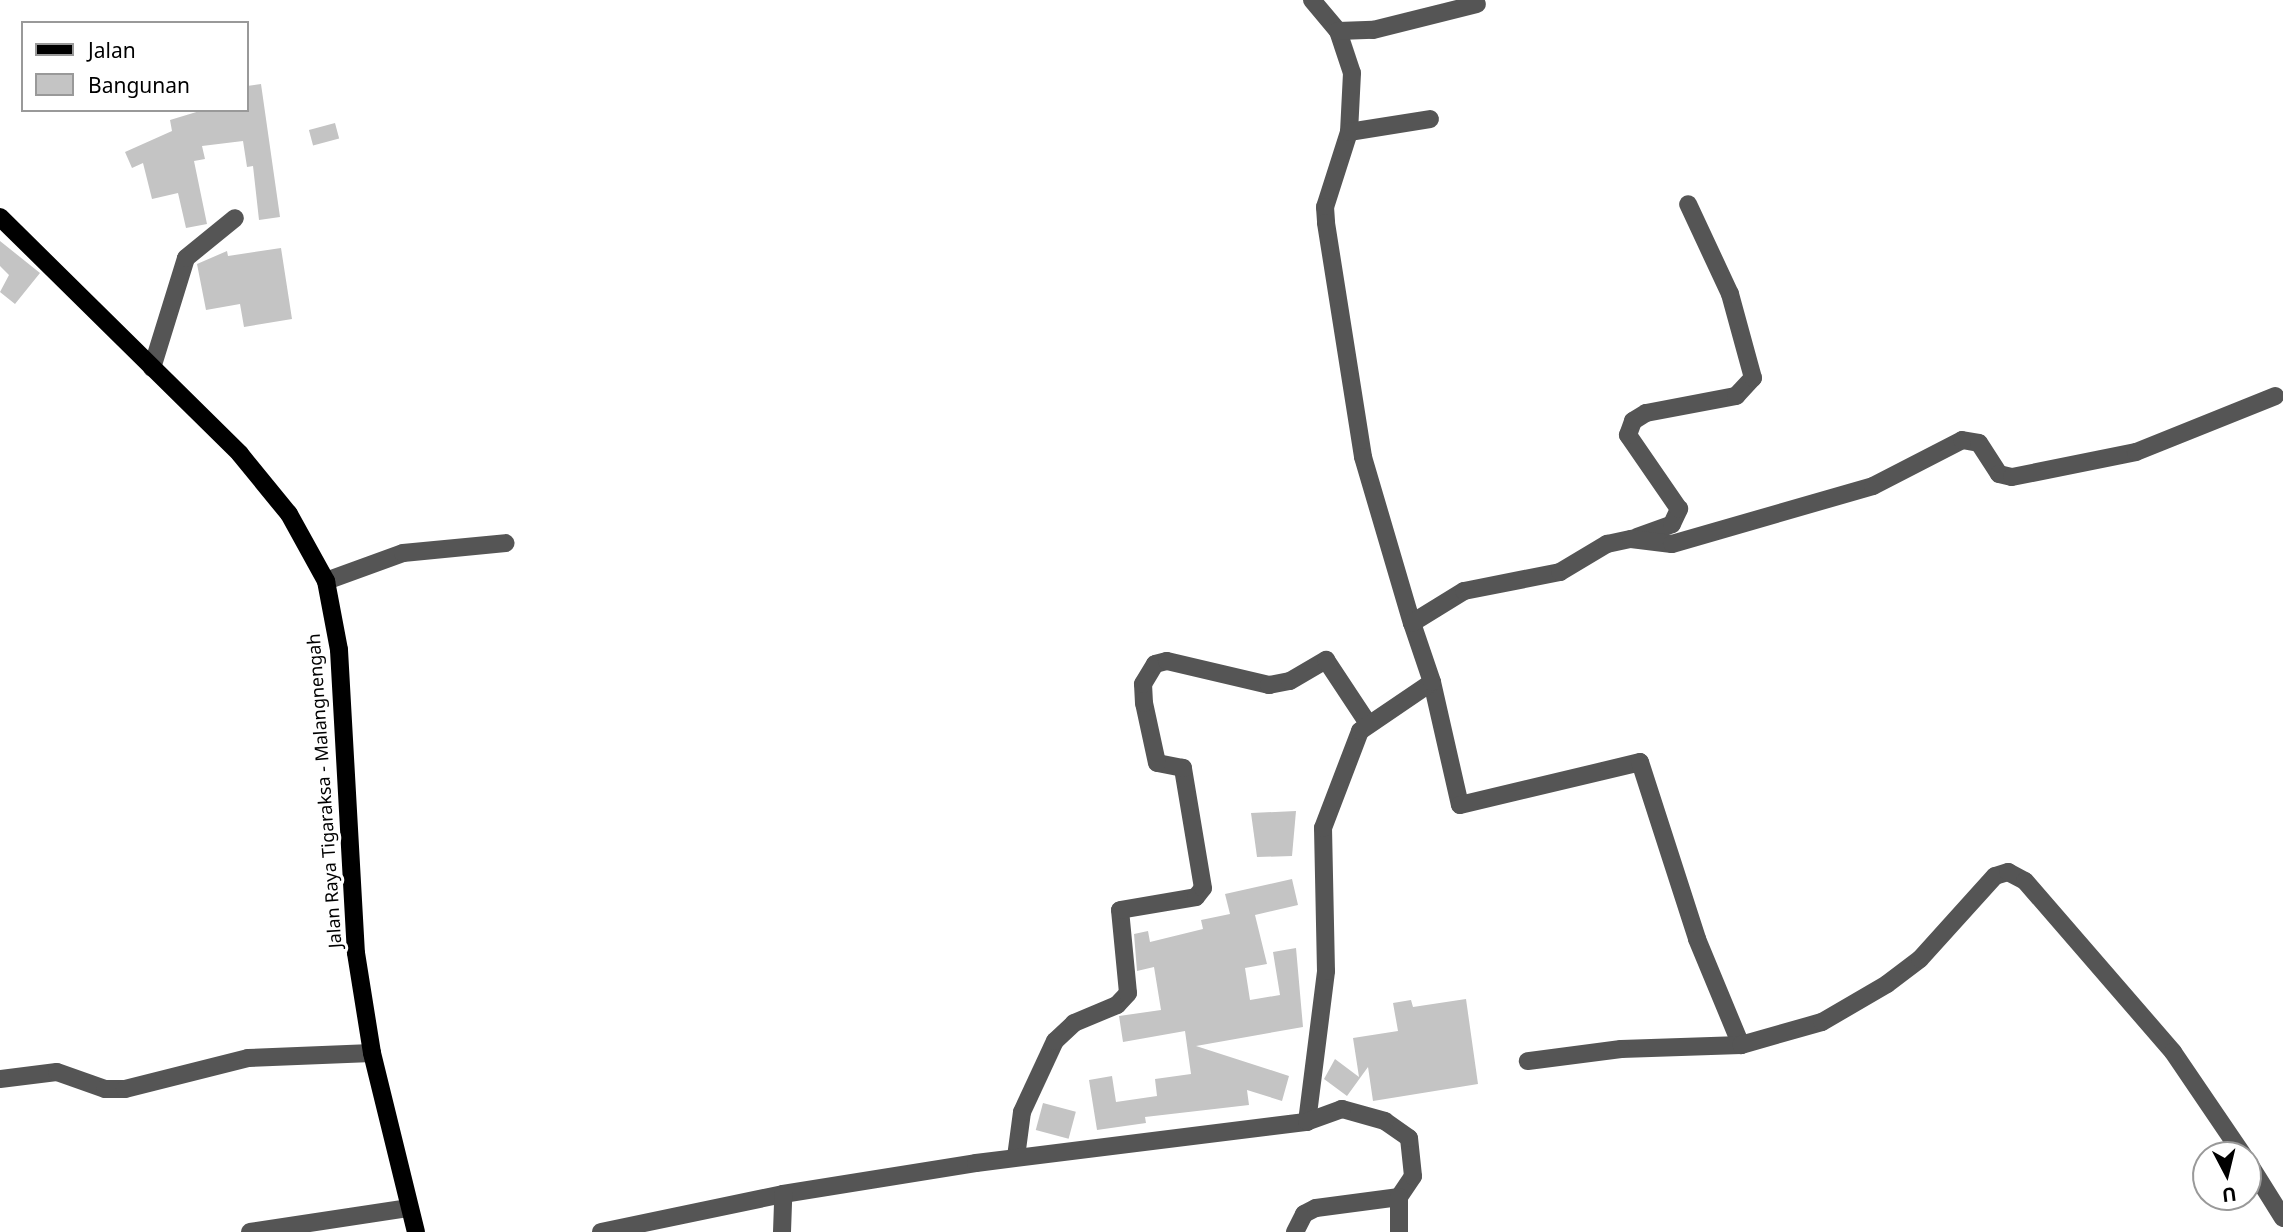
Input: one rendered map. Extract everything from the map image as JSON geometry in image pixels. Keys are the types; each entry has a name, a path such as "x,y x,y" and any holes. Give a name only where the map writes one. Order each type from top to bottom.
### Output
{"main road":[{"name":"Jalan Raya Tigaraksa - Malangnengah","path":"0,217 240,454 281,504 326,582 339,650 356,953 372,1053 416,1232"}],"street":[{"path":"1312,0 1338,30 1352,73 1349,132 1325,207 1363,457 1432,682 1460,805 1640,762 1697,939 1741,1045"},
{"path":"1338,30 1373,30 1477,5"},
{"path":"1349,132 1430,119"},
{"path":"1412,623 1464,591 1560,572 1607,544 1631,539 1672,524 1679,509 1628,435 1633,421 1646,413 1736,397 1754,378 1730,294 1688,204"},
{"path":"152,368 186,258 235,218"},
{"path":"1631,539 1672,544 1872,486 1962,440 1979,443 2005,477 2136,452 2274,396"},
{"path":"326,582 404,553 506,543"},
{"path":"1016,1157 1023,1112 1055,1041 1074,1023 1117,1005 1128,993 1120,910 1196,897 1203,888 1183,768 1157,763 1144,703 1143,684 1155,664 1167,661 1269,685 1290,681 1326,660 1367,722"},
{"path":"1307,1122 1326,971 1323,828 1349,755 1367,722 1432,682"},
{"path":"1528,1061 1620,1049 1741,1045 1822,1022 1887,984 1920,959 1996,876 2008,872 2025,881 2173,1052 2234,1141"},
{"path":"0,1079 57,1072 105,1089 125,1089 248,1058 372,1053"},
{"path":"601,1232 783,1194 1016,1157 1307,1122 1342,1109 1364,1111 1409,1138 1413,1177 1399,1197 1399,1232"},
{"path":"2262,1182 2280,1207"},
{"path":"782,1232 783,1194"},
{"path":"1294,1232 1304,1214 1316,1208 1399,1197"},
{"path":"250,1232 409,1208"}],"building":[{"path":"261,84 280,217 259,220 253,166 247,167 243,141 202,146 205,159 194,161 207,224 186,228 178,193 152,199 143,163 132,168 125,152 172,131 170,120 196,112 248,112 248,86"},
{"path":"335,123 339,138 313,145 309,130"},
{"path":"0,241 40,273 15,304 0,292 9,275 0,266"},
{"path":"281,248 292,319 244,327 240,304 206,310 197,264 227,251 228,256"},
{"path":"1296,811 1292,856 1257,857 1251,813"},
{"path":"1292,879 1298,905 1255,915 1267,964 1245,968 1250,1000 1280,995 1273,952 1296,948 1303,1027 1196,1046 1289,1076 1282,1101 1247,1090 1249,1105 1145,1117 1146,1123 1097,1130 1089,1080 1112,1076 1116,1102 1157,1096 1155,1079 1191,1074 1185,1031 1123,1042 1119,1016 1161,1010 1154,967 1137,971 1134,934 1148,931 1150,942 1203,929 1201,920 1230,914 1225,894"},
{"path":"1466,999 1478,1084 1373,1101 1368,1067 1347,1096 1324,1079 1335,1059 1359,1077 1353,1038 1398,1031 1393,1003 1411,1000 1413,1007"},
{"path":"1043,1103 1076,1112 1069,1139 1036,1130"}]}
